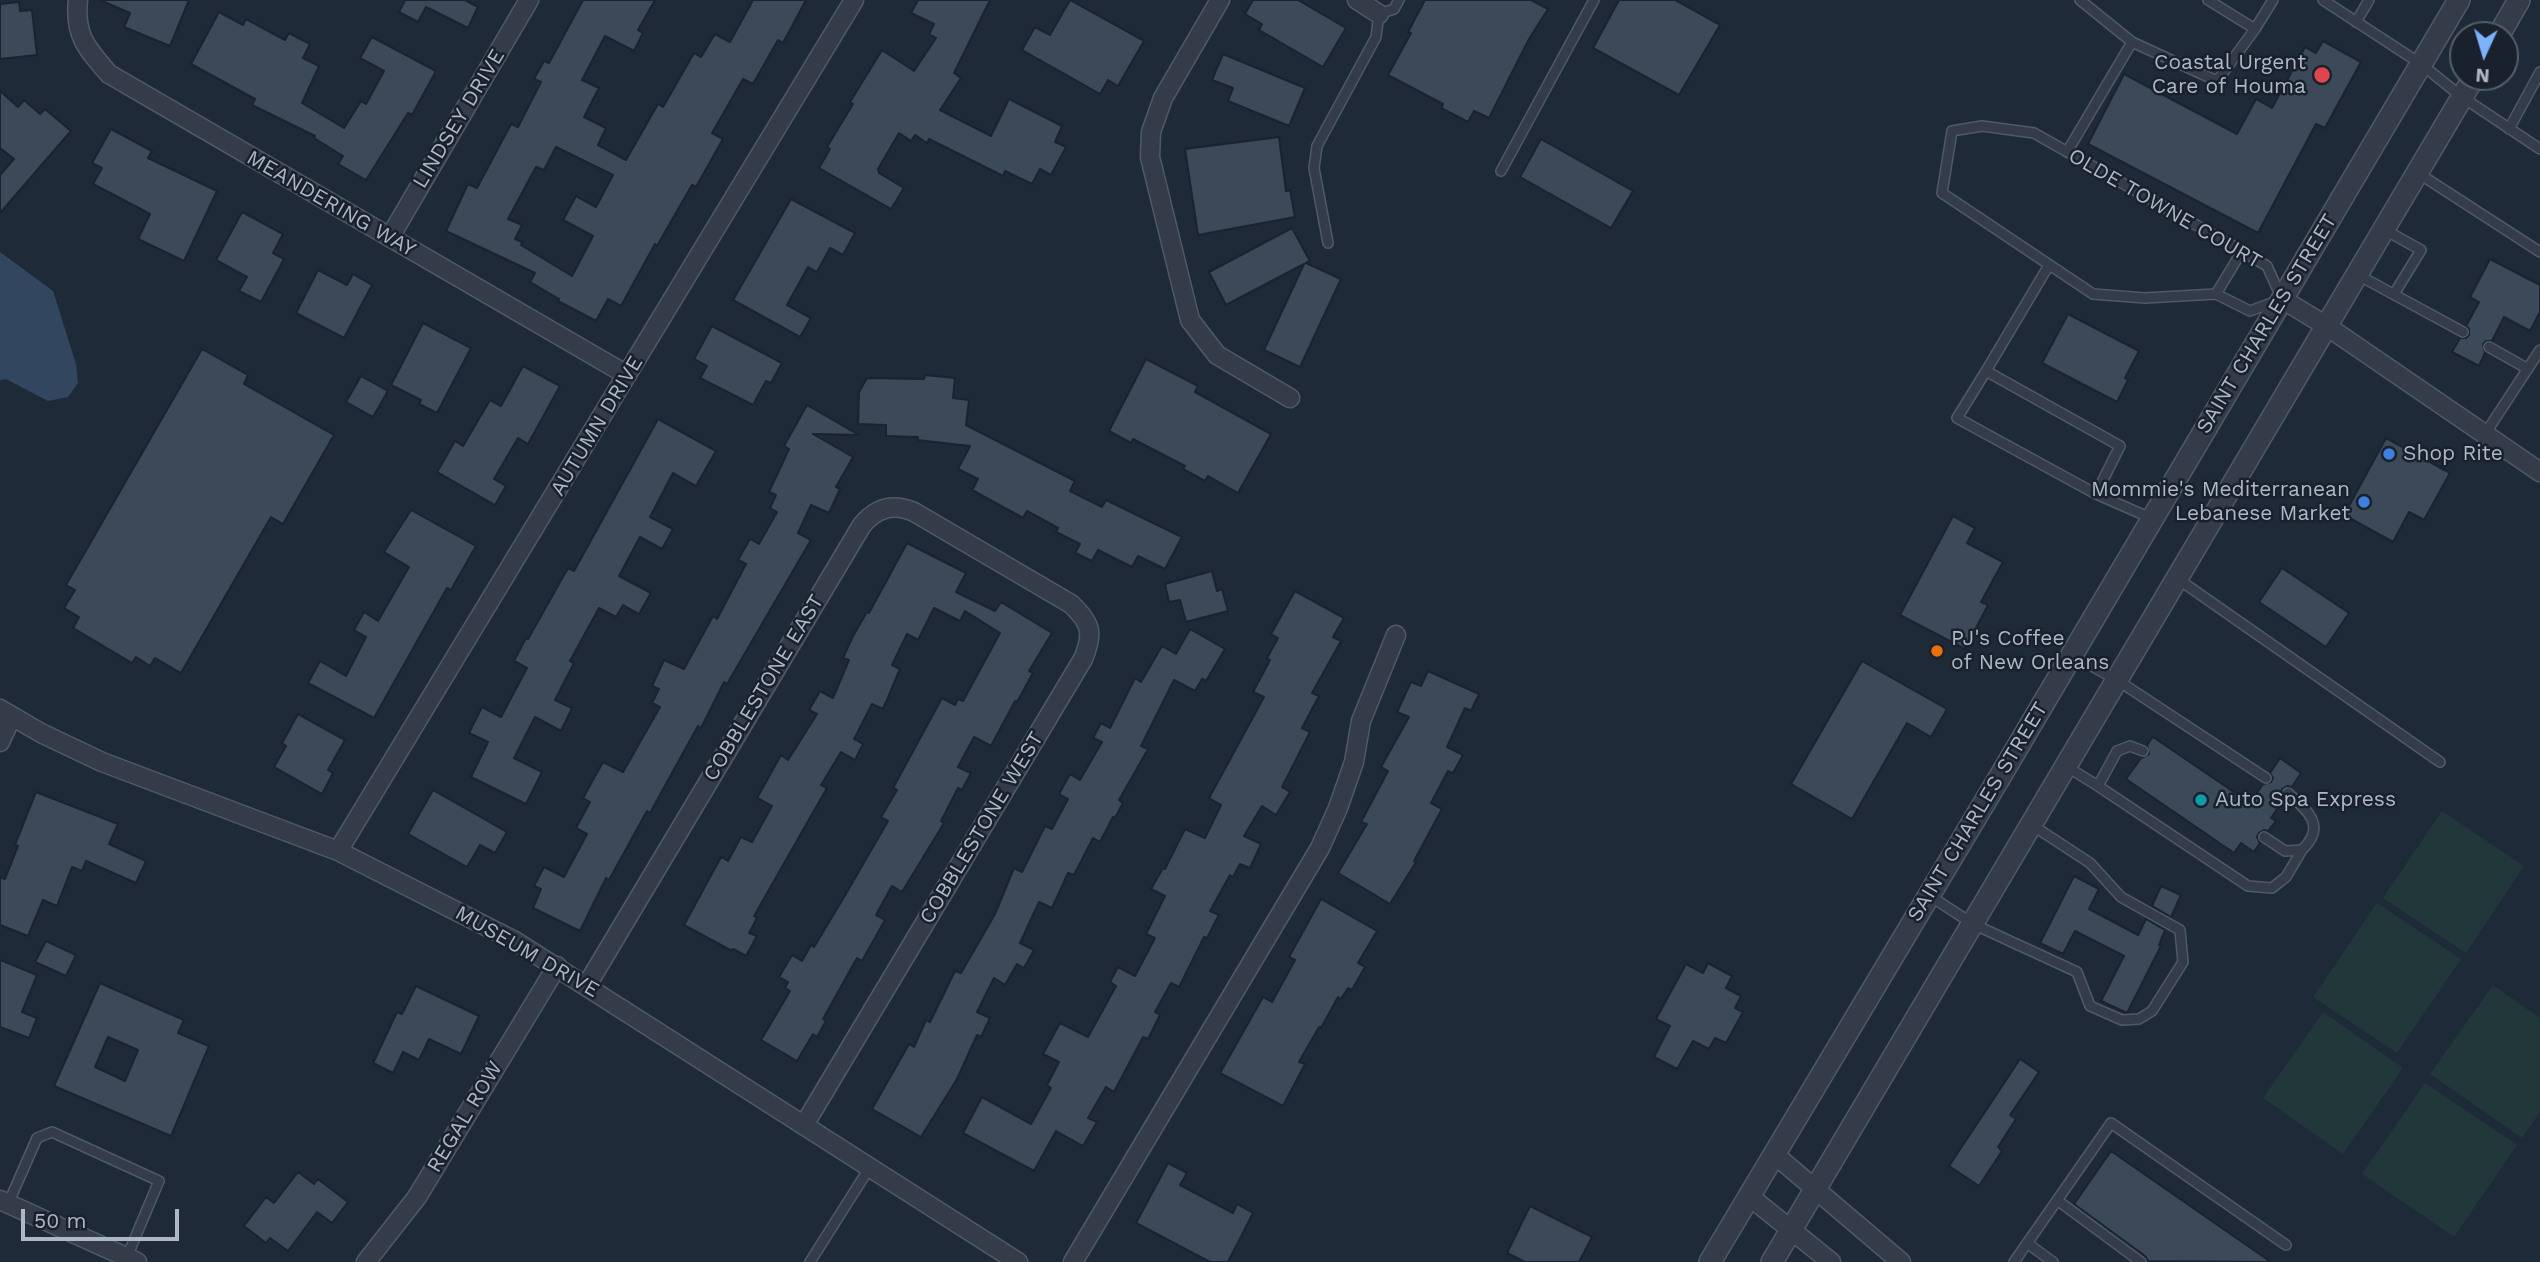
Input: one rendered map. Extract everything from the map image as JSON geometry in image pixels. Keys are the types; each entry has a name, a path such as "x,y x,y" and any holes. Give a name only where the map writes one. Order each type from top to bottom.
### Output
{"street":[{"name":"MEANDERING WAY","path":"78,0 75,20 86,47 108,74 390,237 469,286 627,375"},
{"name":"LINDSEY DRIVE","path":"390,237 529,0"},
{"name":"AUTUMN DRIVE","path":"338,851 854,0"},
{"path":"1220,0 1163,98 1151,132 1150,157 1190,320 1217,355 1290,398"},
{"path":"1357,0 1379,14"},
{"name":"SAINT CHARLES STREET","path":"1710,1262 2459,0"},
{"path":"2507,21 2519,0"},
{"path":"1772,1262 2466,91"},
{"path":"2282,299 2328,327 2540,472"},
{"name":"COBBLESTONE EAST","path":"587,985 869,516 880,509 904,508 997,561"},
{"name":"COBBLESTONE WEST","path":"804,1125 1076,671 1090,642 1090,631 1084,617 1071,604 997,561"},
{"path":"1073,1262 1320,848 1354,762 1361,721 1396,635"},
{"path":"0,742 6,712"},
{"name":"MUSEUM DRIVE","path":"6,712 41,733 102,762 338,851 515,941 1018,1262"},
{"name":"REGAL ROW","path":"366,1262 417,1197 557,967"},
{"path":"1774,1154 1901,1262"},
{"path":"1749,1196 1831,1262"},
{"path":"4,1202 132,1260"}],"lane":[{"path":"1328,243 1314,168 1317,146 1376,37 1379,14 1394,9 1399,0"},
{"path":"1501,171 1594,0"},
{"path":"2080,0 2132,41 2217,81 2273,0"},
{"path":"2208,0 2255,29"},
{"path":"2323,0 2421,64 2462,97 2540,149"},
{"path":"2356,22 2369,0"},
{"path":"2067,152 2132,41"},
{"path":"2509,129 2540,72"},
{"name":"OLDE TOWNE COURT","path":"2049,265 1942,193 1952,131 1982,126 2034,133 2267,266 2282,299"},
{"path":"2418,172 2540,252"},
{"path":"2385,230 2421,250 2394,294"},
{"path":"2216,294 2242,251"},
{"path":"2152,519 2096,494 1957,418 2049,265 2093,294 2145,298 2216,294 2250,311 2282,299"},
{"path":"2358,275 2463,332"},
{"path":"2488,347 2528,369"},
{"path":"2485,435 2540,350"},
{"path":"1986,371 2120,446 2096,494"},
{"path":"2177,578 2440,762"},
{"path":"2072,655 2117,680 2266,778"},
{"path":"2098,786 2117,751 2130,746 2143,751"},
{"path":"2066,766 2248,886 2272,888 2286,877 2315,830 2310,813 2288,793"},
{"path":"1929,895 1973,924 2077,972 2090,1006 2122,1020 2139,1019 2152,1011 2183,962 2180,930 2121,897 2090,863 2031,825"},
{"path":"2264,837 2285,850 2302,850"},
{"path":"2014,1262 2111,1123 2286,1245"},
{"path":"4,1202 37,1138 52,1132 159,1181 132,1260"},
{"path":"810,1262 870,1167"},
{"path":"2057,1200 2141,1262"},
{"path":"2026,1243 2053,1262"}],"green space":[{"path":"2442,811 2524,866 2466,953 2383,898"},
{"path":"2377,903 2461,959 2397,1053 2313,997"},
{"path":"2493,985 2540,1018 2540,1112 2522,1138 2430,1074"},
{"path":"2323,1012 2403,1068 2343,1154 2263,1098"},
{"path":"2425,1083 2517,1145 2454,1237 2362,1174"}],"water":[{"path":"0,252 53,291 76,364 78,383 68,397 48,401 6,379 0,380"}],"building":[{"path":"100,0 189,0 170,46 124,27 130,13"},
{"path":"405,0 465,0 478,7 468,28 426,7 418,22 399,12"},
{"path":"583,0 655,0 638,30 643,33 634,51 605,36 582,80 599,88 584,117 606,128 598,145 626,160 658,104 663,107 694,53 701,57 715,34 730,42 753,0 806,0 783,43 778,40 753,84 743,79 712,133 723,139 696,187 692,185 657,246 655,244 621,306 608,299 596,321 558,301 559,299 530,282 535,273 446,231 468,184 477,188 511,124 518,127 541,82 534,79 544,61 549,63","holes":["556,147 613,175 596,207 576,196 563,220 593,236 572,276 515,239 522,225 508,219 536,167 544,170"]},
{"path":"918,0 990,0 954,73 961,78 940,110 991,136 1009,99 1062,126 1055,142 1066,147 1051,175 1040,169 1032,184 1005,171 1003,176 929,139 927,143 915,135 911,141 899,133 878,169 879,173 904,188 891,209 819,168 830,149 827,147 853,104 850,102 882,50 914,71 936,38 929,34 934,24 911,13"},
{"path":"1070,0 1144,41 1118,86 1108,80 1100,94 1022,50 1035,27 1050,35"},
{"path":"1253,0 1298,0 1346,28 1323,67 1259,30 1262,24 1245,14"},
{"path":"1425,0 1531,0 1548,9 1529,39 1489,118 1474,111 1468,122 1441,108 1443,104 1388,75"},
{"path":"1619,0 1675,0 1720,25 1679,95 1593,48"},
{"path":"19,2 20,11 32,10 37,55 0,59 0,4"},
{"path":"219,12 243,25 246,19 285,40 289,33 310,44 303,58 319,66 302,103 344,128 361,101 366,104 384,71 360,58 372,37 436,71 412,115 408,113 366,180 338,164 343,156 314,138 315,136 252,105 255,99 191,64"},
{"path":"2323,41 2361,62 2325,128 2316,124 2258,233 2088,144 2124,74 2237,134 2256,99 2272,108 2305,47 2316,53"},
{"path":"1223,54 1305,88 1289,126 1228,101 1233,88 1212,80"},
{"path":"0,91 18,107 24,100 40,114 45,109 71,131 0,213 0,175 14,159 0,148"},
{"path":"111,129 152,151 148,158 217,191 184,261 138,239 150,214 93,184 102,168 92,163"},
{"path":"1279,137 1286,191 1290,190 1295,217 1198,235 1185,149"},
{"path":"1541,139 1633,191 1611,228 1520,177"},
{"path":"791,199 855,233 843,255 830,248 817,272 808,267 787,305 811,318 800,337 733,300"},
{"path":"242,212 283,234 273,253 284,259 261,302 239,291 247,277 216,260"},
{"path":"1292,228 1310,261 1306,263 1341,279 1300,367 1264,350 1304,264 1226,305 1209,272"},
{"path":"2490,259 2540,285 2540,312 2530,331 2504,317 2492,341 2483,344 2485,353 2479,366 2452,352 2460,338 2469,335 2466,326 2479,302 2470,297"},
{"path":"318,270 347,285 353,274 372,285 344,338 296,313"},
{"path":"2068,314 2139,351 2125,378 2128,380 2117,402 2042,363"},
{"path":"423,323 471,348 437,413 419,404 421,400 391,385"},
{"path":"712,326 782,363 771,383 766,381 753,405 700,378 707,366 694,359"},
{"path":"202,349 248,375 244,384 334,435 283,524 271,517 181,673 155,658 150,666 136,657 132,663 73,628 79,617 64,608 75,590 66,585"},
{"path":"1146,359 1198,386 1195,392 1271,434 1238,493 1208,476 1205,481 1183,469 1185,466 1133,439 1131,443 1109,431"},
{"path":"523,366 560,386 528,444 518,438 494,479 506,486 495,505 437,472 455,441 463,446 490,400 501,406"},
{"path":"925,375 955,378 953,398 969,400 966,425 1075,481 1070,491 1102,507 1106,500 1182,537 1165,569 1138,556 1132,567 1098,550 1092,561 1075,553 1080,544 1056,532 1058,528 1027,511 1023,518 972,490 978,479 958,469 970,446 917,440 918,437 886,436 886,425 858,424 859,392 867,378 924,379"},
{"path":"361,376 388,391 373,417 346,402"},
{"path":"807,405 859,435 813,434 853,457 836,487 840,489 829,513 811,505 798,533 811,540 727,684 724,682 701,728 698,726 650,813 647,811 609,880 606,878 580,931 533,908 541,889 534,886 544,867 564,877 587,834 576,828 590,802 583,798 603,762 623,772 660,707 652,703 659,689 652,686 664,660 684,669 713,616 717,619 746,564 738,560 750,539 759,544 777,512 770,508 776,495 769,492 789,449 784,446"},
{"path":"658,419 716,451 696,486 673,473 650,517 673,529 662,549 640,537 619,576 651,593 639,614 623,605 616,617 599,608 570,661 574,663 555,700 572,708 561,731 535,717 514,758 542,772 526,804 471,777 488,742 469,733 482,707 501,717 527,668 514,661 526,638 528,639 568,568 574,571"},
{"path":"2386,438 2450,473 2424,520 2409,512 2393,542 2344,515"},
{"path":"411,510 476,546 451,590 447,588 374,718 308,683 320,661 346,676 366,637 354,630 364,612 378,621 409,567 384,552"},
{"path":"1953,516 1975,528 1967,543 2003,562 1981,602 1988,605 1965,649 1900,615"},
{"path":"907,543 966,573 956,592 995,611 1001,602 1052,633 1029,671 1033,673 991,746 974,737 958,767 971,773 962,790 958,788 941,821 944,823 902,892 892,886 876,915 885,920 862,961 857,958 823,1019 826,1021 817,1037 813,1034 797,1061 761,1040 790,991 785,988 788,982 779,977 792,955 802,961 811,945 814,947 844,897 888,821 881,817 897,790 893,788 942,698 955,705 958,699 963,701 1000,633 965,611 960,621 934,608 918,640 907,634 892,665 900,669 883,709 872,704 854,739 863,744 855,760 841,752 821,785 827,788 754,916 757,918 749,933 757,936 746,956 684,925 721,857 728,861 741,837 752,842 772,806 757,798 781,755 788,760 817,714 809,710 820,691 833,698 849,660 843,658 853,636 867,612 869,613"},
{"path":"2282,568 2349,613 2326,647 2259,602"},
{"path":"1212,571 1217,591 1222,589 1228,611 1186,622 1180,600 1169,602 1165,584"},
{"path":"1295,591 1344,618 1333,637 1341,641 1312,693 1319,696 1302,728 1310,732 1282,787 1290,792 1276,815 1262,806 1244,836 1261,844 1250,868 1240,864 1233,877 1230,875 1210,911 1219,915 1207,938 1204,937 1179,987 1171,983 1155,1012 1160,1015 1148,1039 1143,1037 1114,1092 1106,1087 1088,1118 1097,1122 1083,1146 1056,1131 1034,1171 963,1133 982,1097 1031,1124 1051,1088 1047,1085 1059,1062 1043,1054 1060,1023 1088,1037 1116,986 1110,982 1118,967 1135,976 1155,938 1146,934 1165,896 1151,889 1163,868 1165,869 1185,829 1205,838 1221,805 1209,798 1264,697 1253,692 1278,638 1271,634"},
{"path":"1190,629 1225,649 1206,681 1202,679 1195,691 1174,680 1141,746 1148,749 1119,800 1123,803 1115,818 1113,817 1100,842 1093,838 1074,875 1068,873 1052,908 1039,902 1020,943 1034,950 1024,968 1017,964 1005,985 994,978 977,1012 990,1018 981,1037 977,1035 957,1079 921,1137 872,1109 909,1044 914,1047 926,1020 930,1022 955,971 961,973 995,914 1014,868 1022,872 1045,826 1052,829 1068,799 1059,794 1070,774 1080,780 1102,742 1093,738 1101,723 1110,728 1135,678 1141,682 1162,646 1176,654"},
{"path":"1862,661 1947,709 1931,737 1907,723 1852,819 1791,784"},
{"path":"1428,671 1479,694 1471,711 1465,708 1447,747 1463,755 1453,773 1448,771 1431,803 1442,809 1414,861 1416,862 1390,904 1338,873 1367,824 1361,822 1388,771 1381,767 1409,717 1397,712 1411,682 1421,686"},
{"path":"298,714 345,740 328,770 333,773 322,794 274,767 286,746 282,743"},
{"name":"Auto Spa Express","path":"2153,737 2250,803 2263,784 2271,782 2273,778 2270,773 2280,758 2301,773 2292,787 2282,789 2284,799 2271,818 2276,821 2268,831 2259,833 2257,837 2260,843 2254,852 2241,843 2234,853 2126,779 2141,758 2149,754 2147,745"},
{"path":"433,790 507,832 495,853 480,845 467,867 408,834"},
{"path":"36,792 118,824 109,844 146,861 136,883 86,861 82,871 72,867 57,906 43,900 28,936 0,925 0,877 5,879"},
{"path":"2074,876 2099,889 2089,909 2138,935 2146,919 2165,930 2159,945 2161,946 2127,1013 2101,1001 2124,956 2075,931 2063,954 2040,943"},
{"path":"2161,886 2181,895 2171,917 2152,906"},
{"path":"1321,899 1377,931 1358,963 1365,967 1352,990 1348,988 1341,999 1338,997 1299,1062 1305,1064 1283,1106 1220,1073 1263,997 1272,1002 1295,960 1289,957"},
{"path":"46,941 76,955 66,976 35,962"},
{"path":"0,960 37,975 22,1012 37,1018 29,1038 0,1027"},
{"path":"1708,963 1732,976 1726,988 1741,996 1735,1008 1743,1012 1726,1043 1715,1038 1709,1049 1693,1041 1677,1069 1654,1057 1670,1026 1656,1019 1686,964 1703,973"},
{"path":"100,983 184,1020 178,1033 209,1046 171,1136 54,1086","holes":["108,1037 138,1050 125,1081 95,1067"]},
{"path":"416,986 479,1016 461,1054 429,1039 419,1060 403,1052 393,1073 373,1063 397,1012 402,1014"},
{"path":"2020,1059 2039,1072 2010,1115 2016,1119 1998,1147 2002,1151 1979,1186 1949,1166"},
{"path":"2111,1151 2271,1262 2148,1261 2145,1256 2074,1204"},
{"path":"1168,1163 1187,1173 1180,1185 1233,1213 1237,1204 1253,1213 1228,1262 1210,1262 1136,1223"},
{"path":"298,1172 314,1184 318,1179 348,1202 332,1223 317,1212 288,1251 270,1238 266,1243 244,1226 266,1197 274,1203"},
{"path":"1530,1206 1592,1237 1579,1262 1525,1262 1507,1253"}],"place":[{"name":"Coastal Urgent Care of Houma","path":"2322,75"},
{"name":"Shop Rite","path":"2389,454"},
{"name":"Mommie's Mediterranean Lebanese Market","path":"2364,502"},
{"name":"PJ's Coffee of New Orleans","path":"1937,651"},
{"name":"Auto Spa Express","path":"2201,800"}]}
